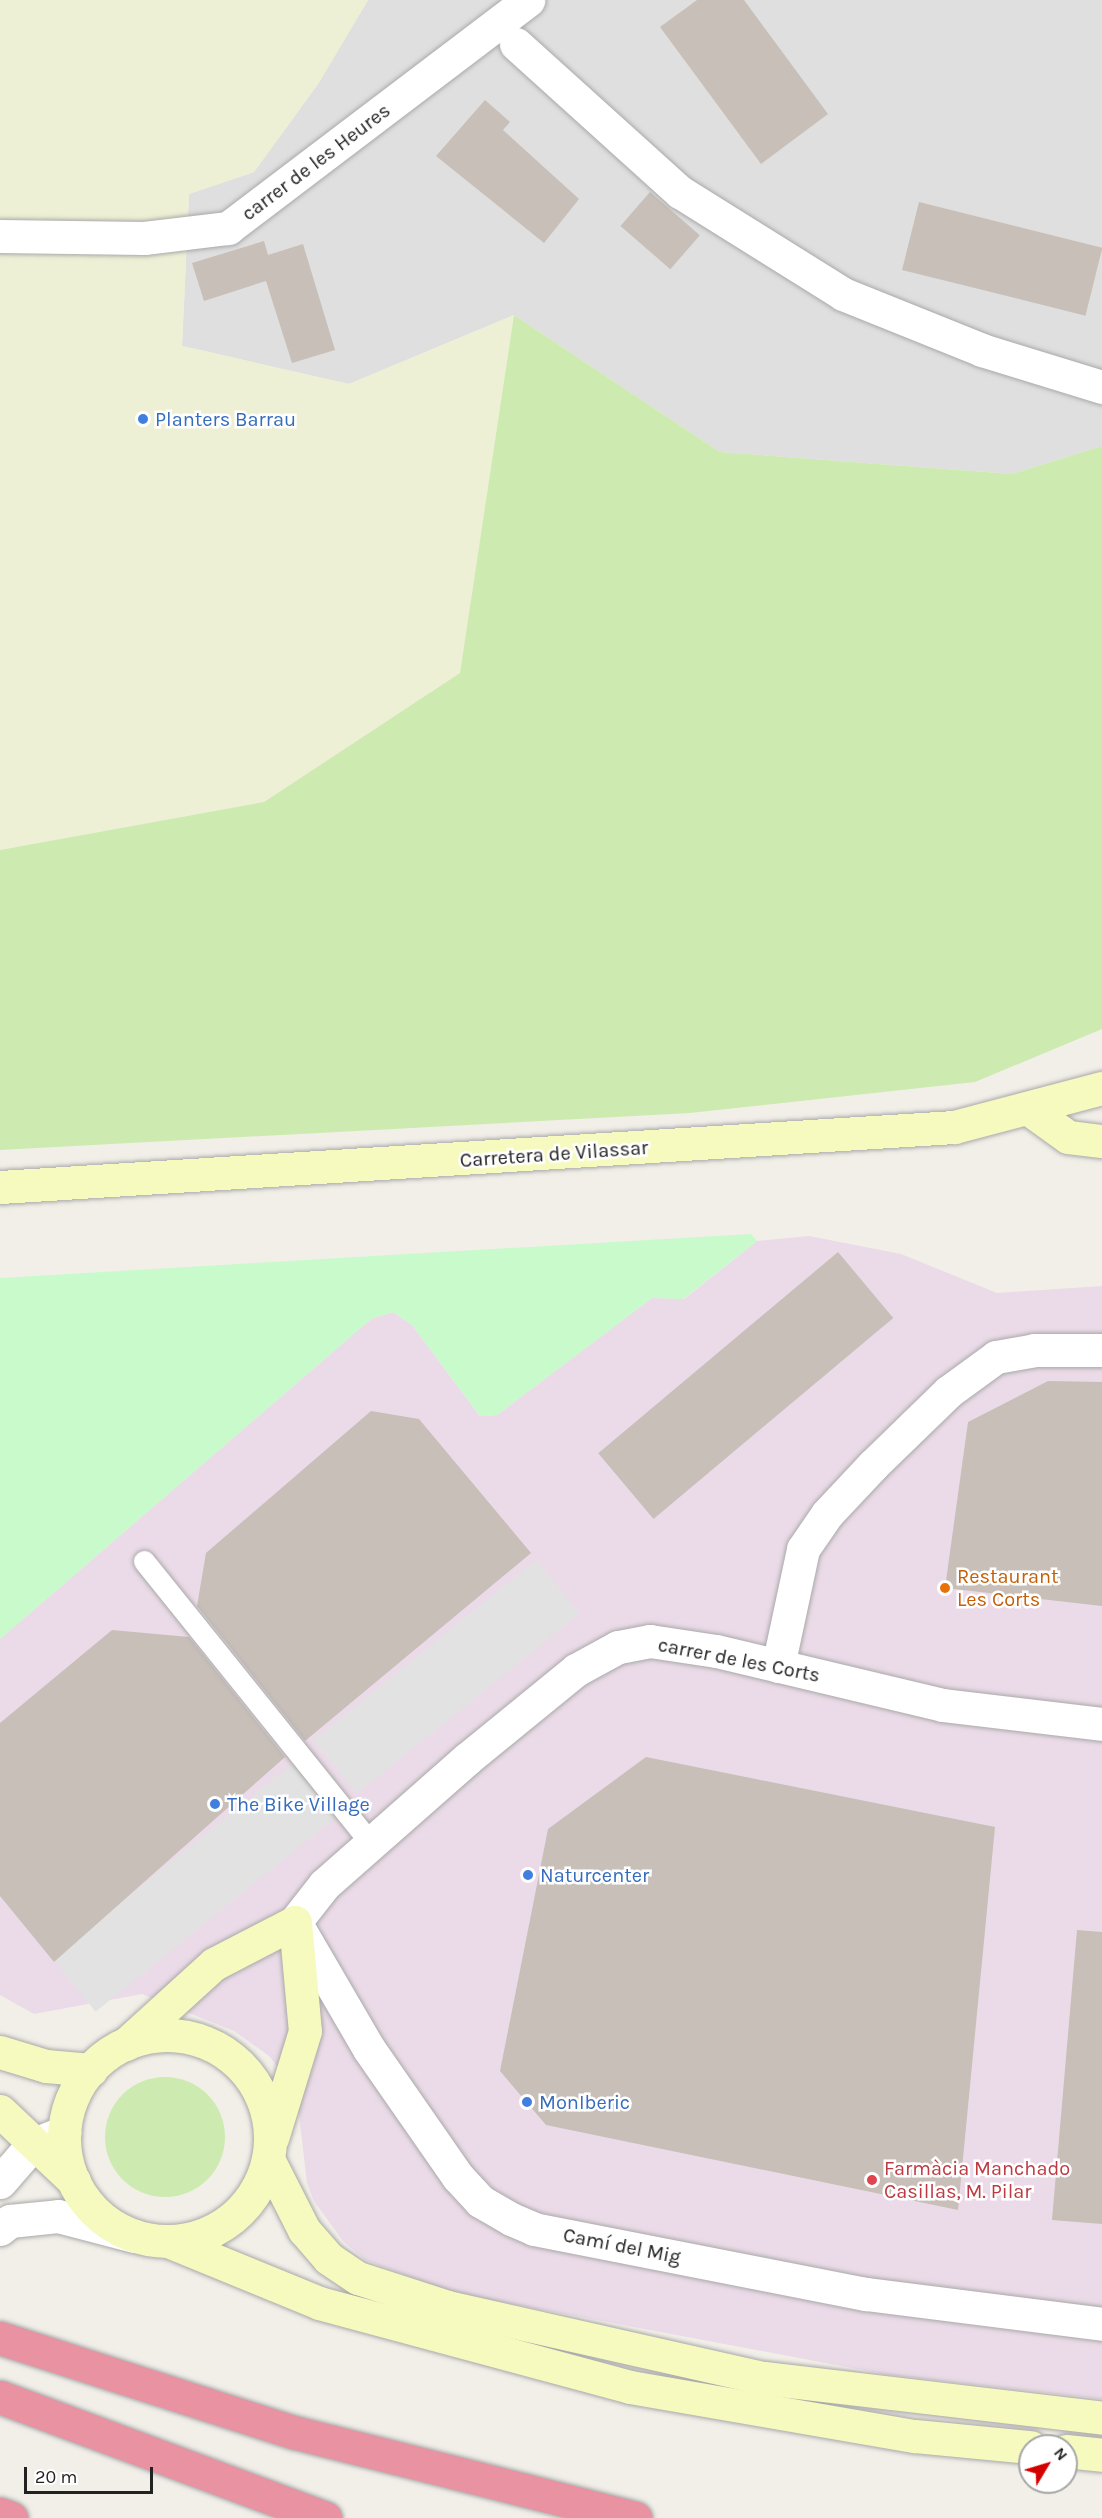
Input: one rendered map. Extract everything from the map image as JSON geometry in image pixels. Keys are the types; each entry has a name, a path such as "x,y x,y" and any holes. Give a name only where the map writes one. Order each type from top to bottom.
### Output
{"highway":[{"path":"0,2338 292,2432 635,2518"},
{"path":"0,2397 325,2518"},
{"path":"0,2514 11,2518"}],"street":[{"name":"carrer de les Heures","path":"0,236 144,238 228,228 528,0"},
{"path":"516,44 680,192 843,294 982,350 1102,387"},
{"name":"Carretera de Vilassar","path":"0,1187 954,1127 1102,1088"},
{"path":"1029,1109 1068,1137 1102,1141"},
{"path":"778,1666 803,1549 827,1514 948,1392 996,1357 1034,1350 1102,1350"},
{"name":"carrer de les Corts","path":"295,1922 324,1885 371,1843 576,1670 618,1647 650,1641 778,1666 944,1704 1102,1724"},
{"path":"74,2181 65,2132 70,2105 91,2070 126,2044 214,1965 295,1922 305,2031 269,2151 249,2201 227,2223 198,2236 168,2241"},
{"name":"Camí del Mig","path":"295,1922 369,2049 458,2177 480,2201 511,2219 534,2229 866,2294 1102,2324"},
{"path":"126,2044 173,2036 204,2042 232,2058 261,2096 269,2151 304,2230 328,2258 358,2278 448,2307 764,2378 1102,2418"},
{"path":"0,2052 46,2066 91,2070"},
{"path":"0,2112 32,2145 74,2181 93,2209 134,2236"},
{"path":"0,2182 32,2145 65,2132"},
{"path":"0,2229 10,2221 58,2216 134,2236 168,2241 319,2302 630,2387 801,2418 1018,2445"},
{"path":"1078,2452 1102,2455"}],"lane":[{"path":"144,1561 371,1843"}],"shaded area":[{"path":"368,0 1102,0 1102,446 1012,474 720,452 514,315 349,384 182,346 189,194 254,172 318,84"},
{"path":"809,1236 901,1254 997,1293 1102,1286 1102,2399 889,2375 454,2293 365,2260 343,2241 314,2201 307,2183 296,2090 269,2056 234,2031 142,1994 34,2014 0,1995 0,1639 371,1319 393,1312 412,1325 480,1416 497,1415 652,1298 684,1299 757,1241"},
{"path":"536,1560 579,1614 357,1794 314,1740"},
{"path":"293,1763 336,1817 96,2012 52,1958"}],"green space":[{"path":"0,0 368,0 318,84 254,172 189,194 182,346 349,384 514,315 460,673 264,802 0,850"},
{"path":"514,315 720,452 1012,474 1102,446 1102,1029 975,1082 690,1113 0,1150 0,850 264,802 460,673"},
{"path":"751,1234 757,1241 683,1299 652,1298 497,1415 480,1416 412,1325 393,1312 371,1319 0,1639 0,1278"},
{"path":"165,2077 188,2082 207,2095 220,2114 225,2137 220,2160 207,2179 188,2192 165,2197 142,2192 123,2179 110,2160 105,2137 110,2114 123,2095 142,2082"}],"building":[{"path":"697,0 744,0 828,114 761,164 660,27"},
{"path":"485,100 510,122 503,130 579,199 544,243 436,156"},
{"path":"650,192 700,235 670,269 620,226"},
{"path":"919,202 1102,248 1085,316 902,270"},
{"path":"264,241 268,255 303,244 335,350 292,363 266,281 204,301 192,263"},
{"path":"838,1252 893,1318 654,1519 598,1453"},
{"path":"1048,1381 1102,1382 1102,1606 945,1588 968,1422"},
{"path":"371,1411 419,1419 531,1553 305,1741 197,1606 206,1553"},
{"path":"112,1630 189,1637 285,1757 54,1962 0,1896 0,1723"},
{"path":"646,1757 995,1827 958,2210 546,2125 500,2071 548,1829"},
{"path":"1077,1930 1102,1932 1102,2224 1052,2220"}],"place":[{"name":"Planters Barrau","path":"143,419"},
{"name":"Restaurant Les Corts","path":"945,1588"},
{"name":"The Bike Village","path":"215,1804"},
{"name":"Naturcenter","path":"528,1875"},
{"name":"MonIberic","path":"527,2102"},
{"name":"Farmàcia Manchado Casillas, M. Pilar","path":"872,2180"}]}
